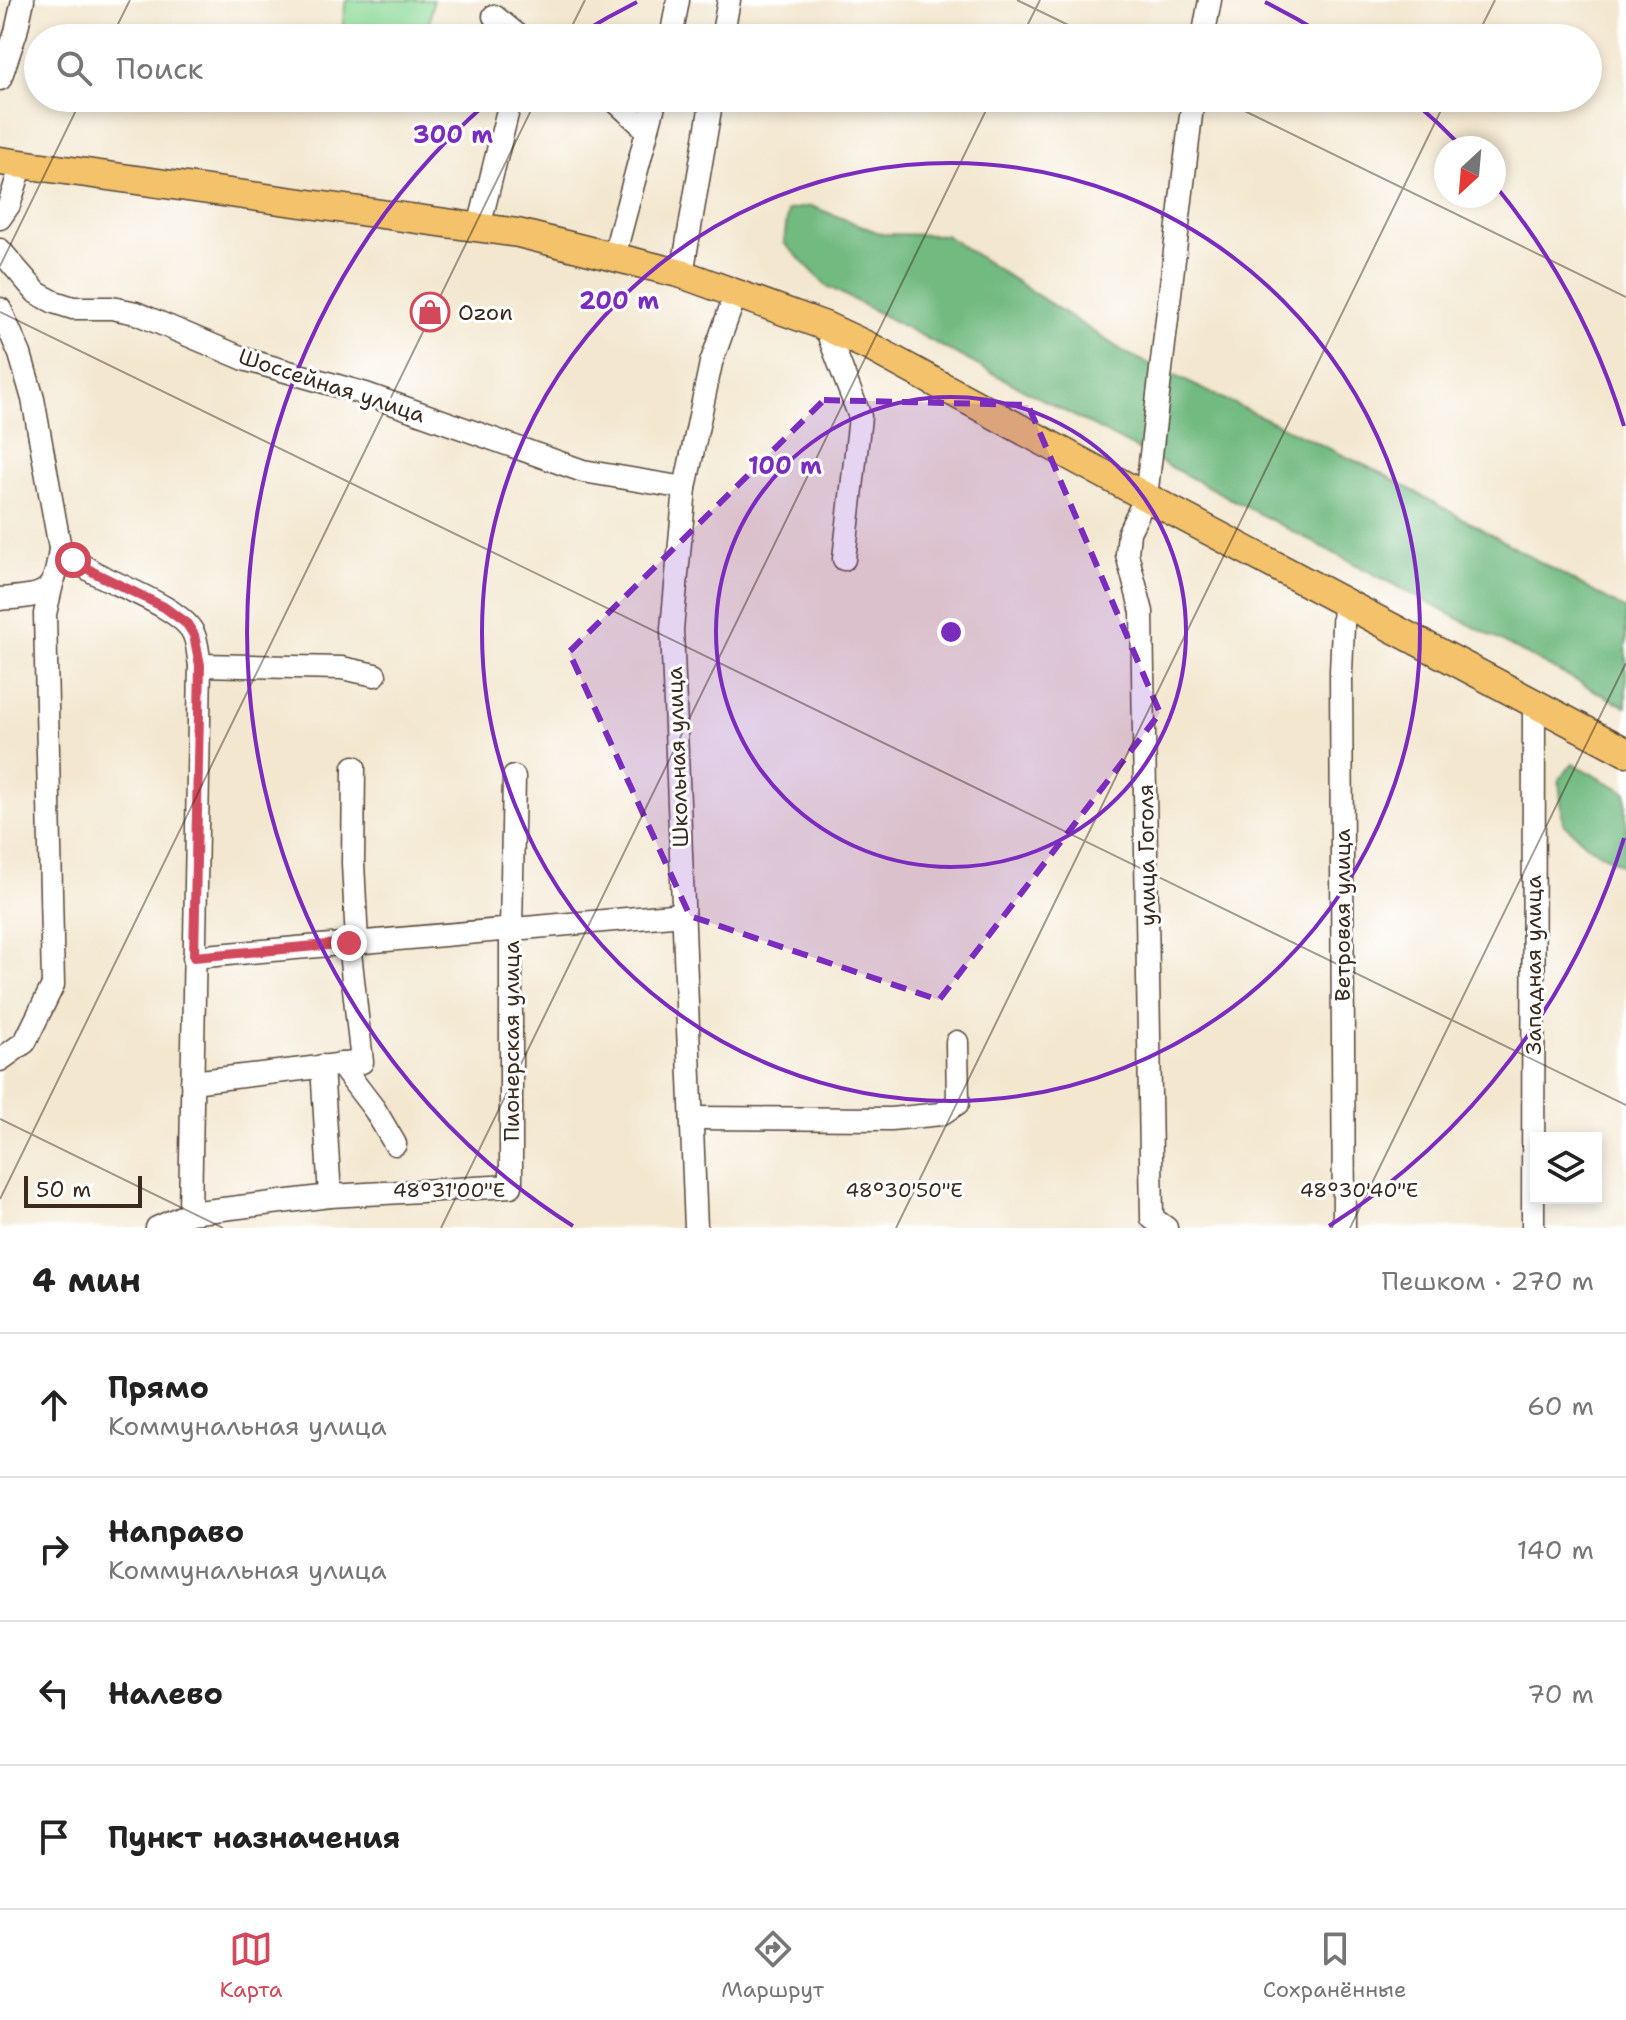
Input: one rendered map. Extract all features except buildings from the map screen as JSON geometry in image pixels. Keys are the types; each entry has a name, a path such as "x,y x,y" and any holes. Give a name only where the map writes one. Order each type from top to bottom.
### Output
{"main road":[{"path":"11,162 518,233 682,274 736,293 825,326 884,354 1626,752"}],"street":[{"path":"0,79 23,0"},
{"path":"674,24 678,0"},
{"path":"725,24 729,0"},
{"path":"1206,24 1210,0"},
{"path":"494,16 504,24"},
{"path":"479,227 508,112"},
{"path":"627,112 647,130"},
{"path":"614,256 652,112"},
{"path":"682,274 710,112"},
{"name":"улица Гоголя","path":"1159,1223 1142,612 1127,554 1129,532 1146,497 1191,112"},
{"path":"0,218 9,205 11,162"},
{"name":"Шоссейная улица","path":"0,250 37,293 54,302 73,308 112,308 136,313 247,360 366,394 583,471 685,488"},
{"name":"Школьная улица","path":"696,1228 672,629 685,488 711,363 736,293"},
{"path":"0,309 20,354 33,399 60,548 58,569 45,614 53,985 25,1042 0,1060"},
{"path":"825,326 860,417 844,559"},
{"path":"60,548 73,560 164,607 187,624 194,635 200,665 190,1213"},
{"path":"0,599 33,596 46,591 52,584"},
{"name":"Ветровая улица","path":"1344,602 1341,672 1344,1228"},
{"path":"200,665 342,668 375,675"},
{"name":"Западная улица","path":"1533,1228 1534,703"},
{"path":"192,1082 362,1062 353,943 354,767"},
{"name":"Пионерская улица","path":"157,1228 190,1213 330,1196 511,1186 514,777"},
{"path":"194,957 683,914"},
{"path":"692,1118 891,1119 941,1114 958,1103 957,1042"},
{"path":"330,1196 331,1065"},
{"path":"331,1065 375,1110 395,1144"}],"highlighted area":[{"path":"824,400 1028,405 1160,713 939,1000 690,916 569,652"}],"green space":[{"path":"346,0 433,0 429,24 343,24"},
{"path":"811,206 882,234 945,235 1126,353 1385,475 1626,610 1626,707 827,286 784,243 788,210"},
{"path":"1573,764 1626,792 1626,867 1592,849 1563,823 1559,779"}],"place":[{"name":"Ozon","path":"430,312"}],"route":[{"path":"73,560 164,607 187,624 194,635 200,665 194,957 349,943"}]}
